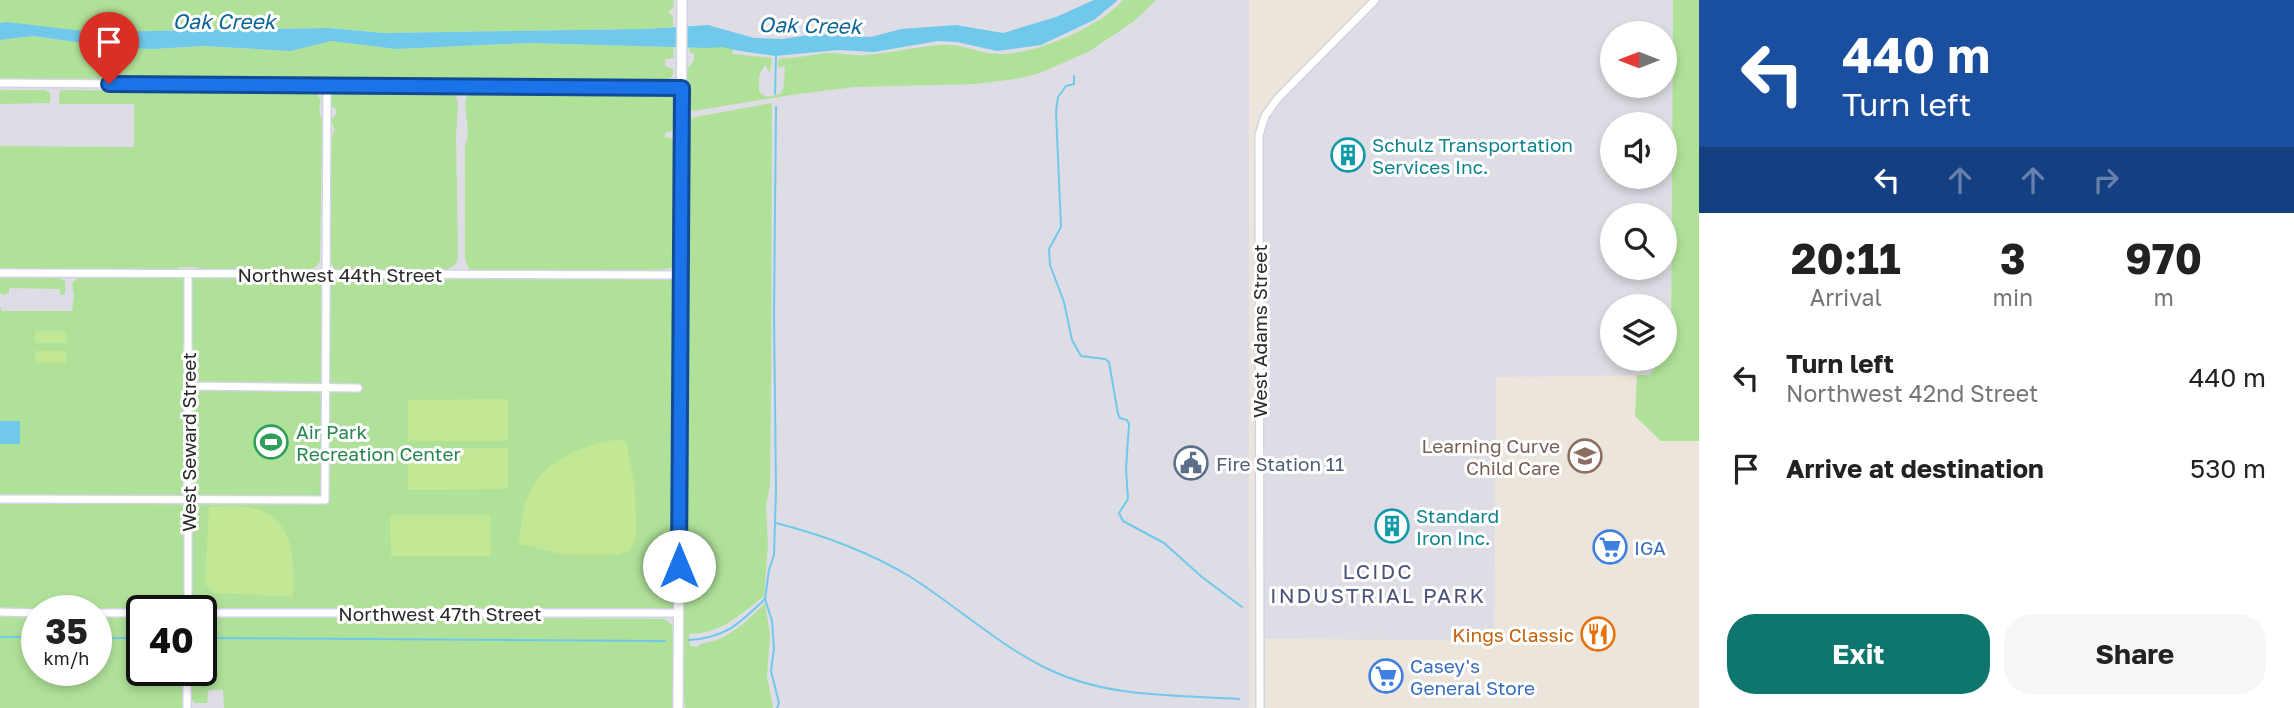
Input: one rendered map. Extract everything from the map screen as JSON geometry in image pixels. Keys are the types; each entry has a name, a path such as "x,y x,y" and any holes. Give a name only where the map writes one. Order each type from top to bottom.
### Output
{"street":[{"name":"West Adams Street","path":"1260,708 1259,135 1265,116 1278,99 1376,0"},
{"path":"678,708 682,3"},
{"path":"0,83 682,88"},
{"path":"0,499 325,500 327,87"},
{"name":"Northwest 44th Street","path":"0,273 681,275"},
{"name":"West Seward Street","path":"188,273 188,595"},
{"path":"188,386 358,388"},
{"path":"0,612 21,612"},
{"name":"Northwest 47th Street","path":"217,613 679,613"},
{"path":"187,686 187,708"}],"shaded area":[{"path":"0,0 1249,0 1249,708 0,708 21,686 112,686 112,670 126,670 126,686 217,686 217,595 194,595 77,273 76,316 0,316"},
{"path":"1375,0 1673,0 1673,21 1600,21 1600,98 1672,98 1672,112 1600,112 1600,189 1672,189 1672,203 1600,203 1600,280 1671,280 1671,294 1600,294 1600,371 1652,371 1649,375 1496,377 1494,640 1260,639 1259,135 1265,116"}],"green space":[{"path":"0,0 673,0 674,6 668,13 673,15 673,27 645,29 384,33 329,28 91,32 0,23"},
{"path":"1123,0 1156,0 1133,22 1088,52 1021,78 976,84 854,87 693,111 687,108 687,69 694,61 694,54 689,48 723,46 732,49 733,54 772,58 770,73 765,65 759,76 759,92 767,97 780,94 784,87 785,66 779,68 777,63 780,58 828,53 865,55 947,45 998,54 1013,53 1047,45 1082,30"},
{"path":"1673,0 1699,0 1699,441 1661,441 1635,416 1637,375 1649,375 1652,371 1677,371 1677,294 1671,294 1671,280 1677,280 1677,203 1672,203 1672,189 1677,189 1677,112 1672,112 1672,98 1677,98 1677,21 1673,21"},
{"path":"33,36 118,48 154,49 203,46 291,51 331,41 396,49 529,43 673,47 674,58 665,59 665,66 673,69 673,76 657,80 657,84 0,81 0,40"},
{"path":"0,90 45,90 50,93 50,103 0,104"},
{"path":"61,90 315,92 321,100 319,109 322,123 320,262 307,271 204,270 196,267 179,267 177,270 0,268 0,146 134,147 134,104 59,104"},
{"path":"338,91 444,91 456,95 456,264 445,271 336,271 328,258 330,142 335,130 330,120 336,115 336,109 331,106 331,96"},
{"path":"474,92 672,94 677,107 677,118 673,131 665,133 665,137 673,139 677,145 676,259 671,268 650,272 470,270 465,260 465,146 468,134 465,103 466,97"},
{"path":"772,103 770,485 766,507 768,544 764,596 720,627 689,634 690,646 697,647 716,640 738,628 765,603 770,635 767,676 773,708 685,708 682,671 686,125 690,119 696,117"},
{"path":"77,273 681,275 679,613 217,611 217,595 126,595 126,611 112,611 112,595 21,595 21,612 0,612 0,306 2,311 72,311 72,284"},
{"path":"58,277 65,281 65,293 61,296 60,289 9,288 9,293 3,295 0,292 0,279"},
{"path":"35,331 66,331 66,343 35,343"},
{"path":"35,351 66,351 66,363 35,363"},
{"path":"508,399 508,441 408,441 408,400"},
{"path":"615,440 626,441 635,486 635,541 628,551 618,555 566,555 519,544 525,505 538,478 560,459 573,452"},
{"path":"508,448 508,489 408,490 408,449"},
{"path":"209,507 248,507 264,512 284,529 292,554 293,597 215,593 205,584"},
{"path":"390,515 490,515 491,556 391,556"},
{"path":"0,615 21,615 21,686 112,686 112,616 126,616 126,686 183,686 182,708 0,708"},
{"path":"217,616 664,619 674,629 674,708 224,708 223,690 208,690 207,703 195,703 191,698 191,686 217,686"}],"water":[{"name":"Oak Creek","path":"1094,0 1118,0 1094,20 1041,45 997,51 957,42 938,41 874,52 839,50 775,56 723,47 529,43 396,49 331,41 291,51 203,46 118,48 33,36 0,40 0,23 7,22 91,32 329,28 384,33 645,29 708,25 754,38 782,39 817,34 871,37 901,29 956,25 1003,33 1056,17"},
{"path":"0,421 20,421 20,444 0,444"}],"waterway":[{"path":"775,94 776,56"},
{"path":"1074,76 1074,84 1066,86 1058,97 1056,112 1061,227 1049,249 1050,265 1064,302 1072,340 1081,356 1109,362 1118,414 1129,424 1126,469 1128,499 1119,513 1123,521 1164,543 1202,577 1242,607"},
{"path":"776,107 776,490 774,555 765,599 772,621 774,648 771,671 779,703 777,708"},
{"path":"776,523 844,545 893,567 1013,649 1072,679 1143,694 1239,699"},
{"path":"689,640 713,636 732,628 765,599"},
{"path":"0,637 21,637"},
{"path":"112,638 126,638"},
{"path":"217,638 665,641"}],"place":[{"name":"Schulz Transportation Services Inc.","path":"1348,155"},
{"name":"Air Park Recreation Center","path":"271,442"},
{"name":"Learning Curve Child Care","path":"1585,456"},
{"name":"Fire Station 11","path":"1191,463"},
{"name":"Standard Iron Inc.","path":"1392,526"},
{"name":"IGA","path":"1610,547"},
{"name":"Kings Classic","path":"1598,634"},
{"name":"Casey's General Store","path":"1386,676"}],"district":[{"name":"LCIDC INDUSTRIAL PARK","path":"1378,583"}],"route":[{"path":"109,84 682,88 679,566"}]}
